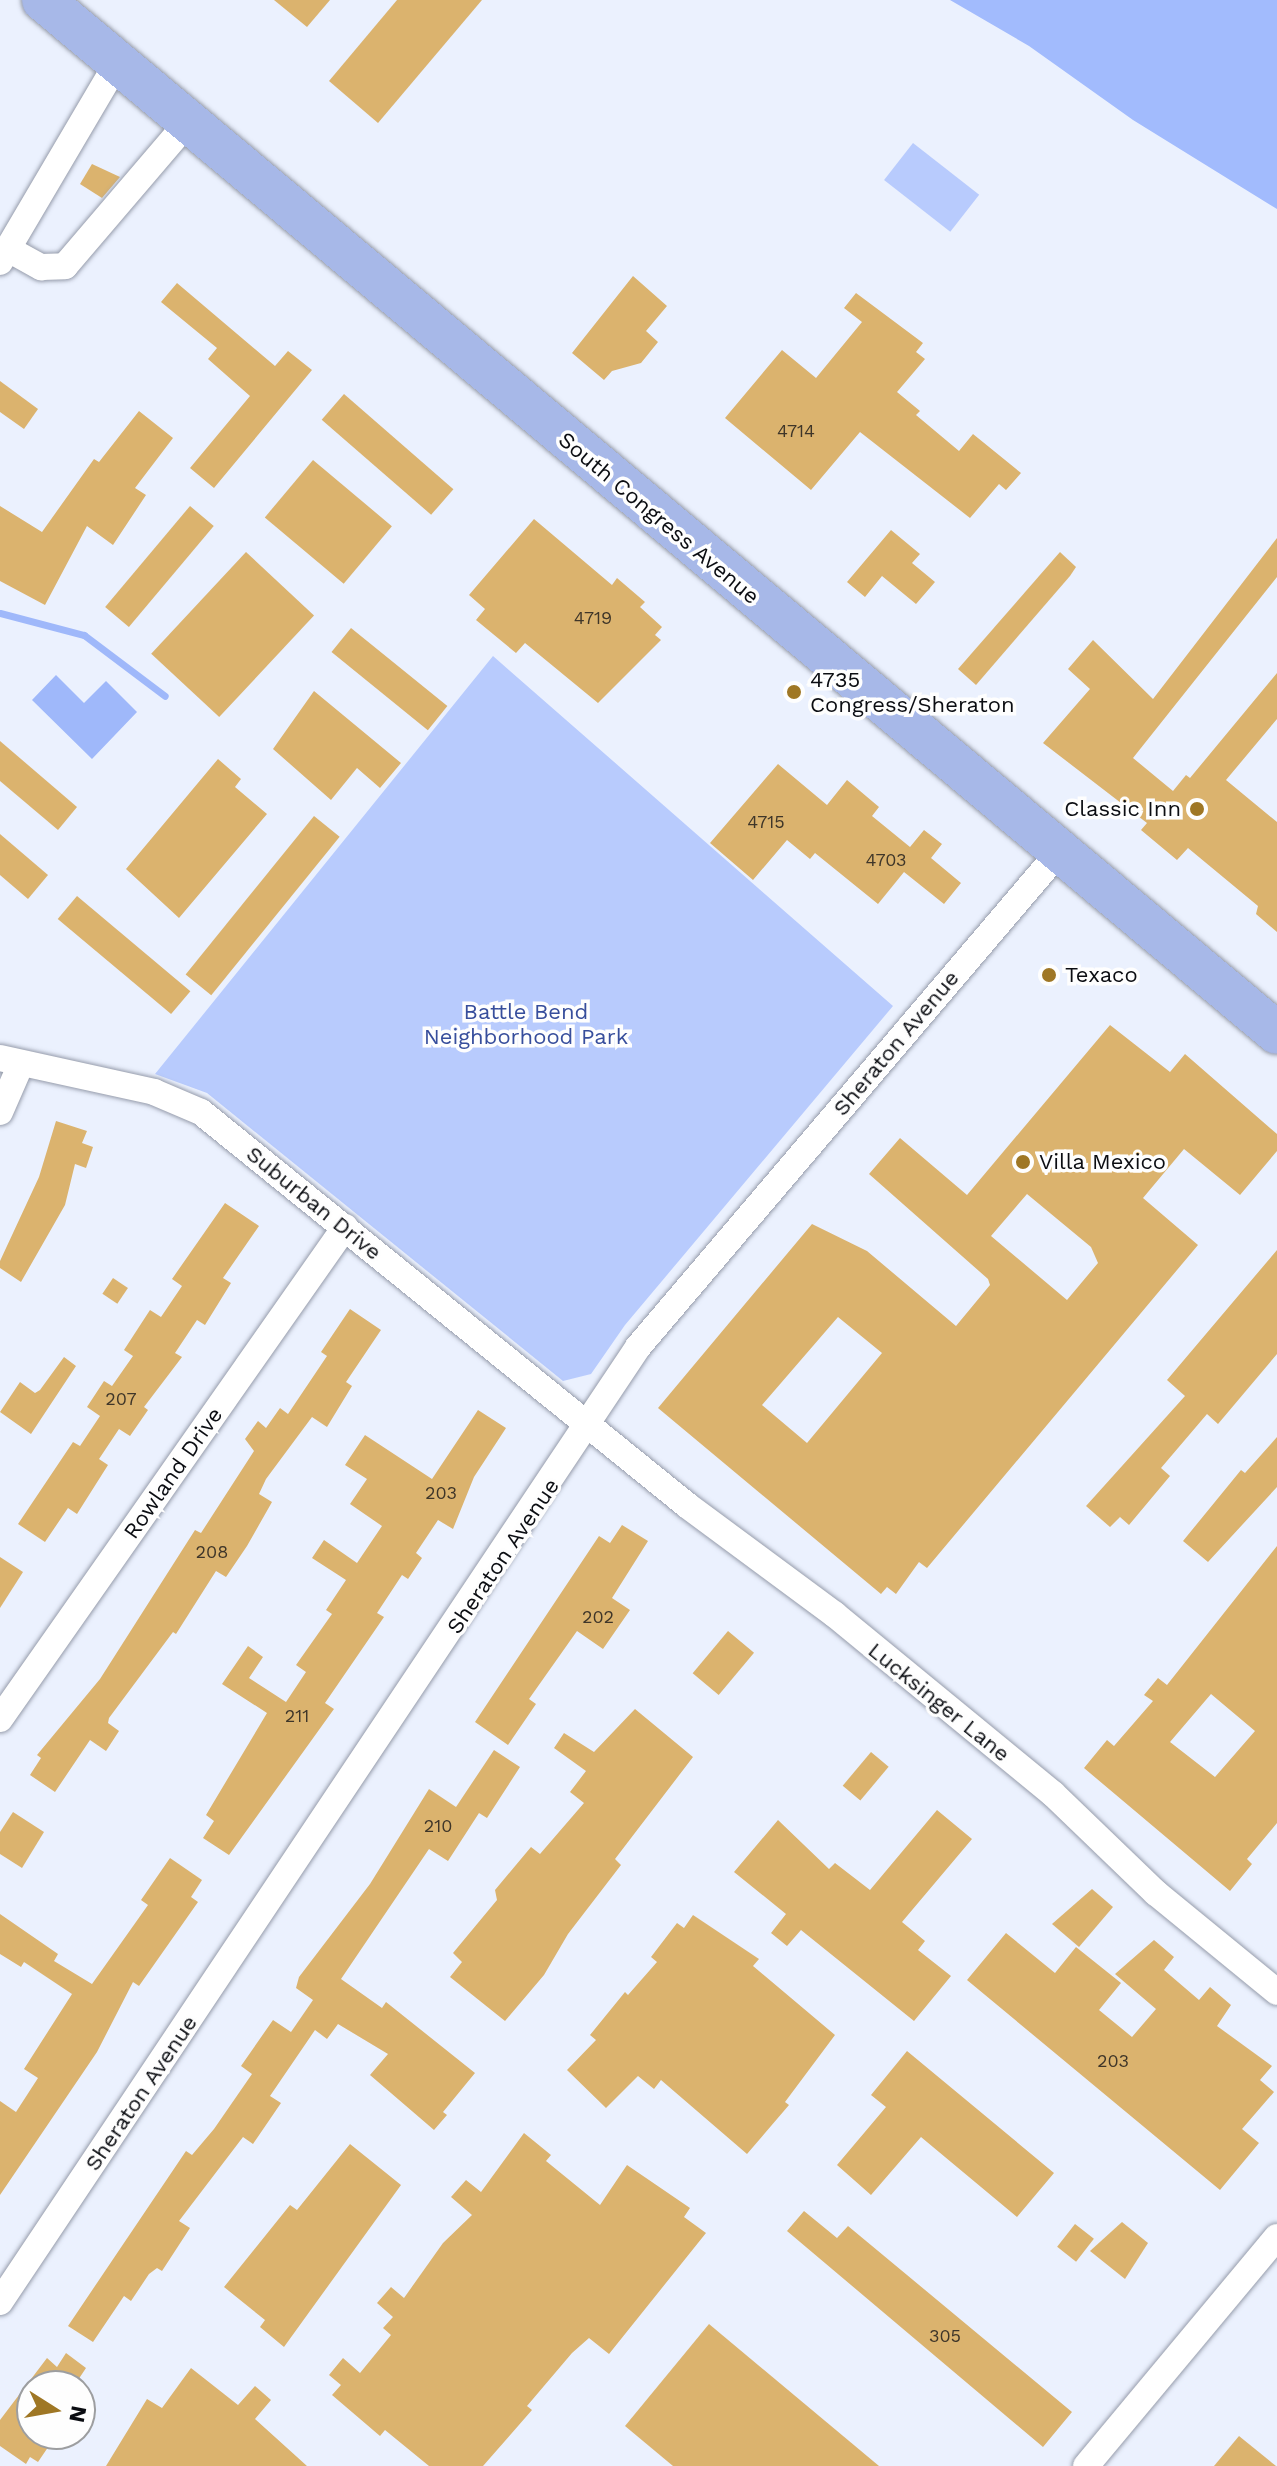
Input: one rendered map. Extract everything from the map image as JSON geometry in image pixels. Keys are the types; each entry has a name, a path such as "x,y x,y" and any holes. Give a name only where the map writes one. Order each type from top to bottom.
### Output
{"main road":[{"name":"South Congress Avenue","path":"43,0 1277,1033"}],"street":[{"path":"117,63 4,256 41,267 65,266 188,122"},
{"name":"Sheraton Avenue","path":"0,2302 589,1427 638,1347 1060,851"},
{"path":"0,1112 11,1061"},
{"name":"Suburban Drive","path":"11,1061 154,1092 201,1112 589,1427"},
{"name":"Rowland Drive","path":"0,1719 345,1227"},
{"name":"Lucksinger Lane","path":"589,1427 834,1614 1053,1794 1156,1893 1277,1992"},
{"path":"1086,2466 1277,2237"}],"green space":[{"path":"913,143 979,195 950,232 884,180"},
{"name":"Battle Bend Neighborhood Park","path":"493,656 893,1006 625,1325 591,1374 563,1381 207,1093 155,1074"}],"shaded area":[{"path":"950,0 1277,0 1277,209 1133,120 1029,46"},
{"path":"56,675 84,703 106,681 137,712 92,759 32,700"}],"building":[{"path":"274,0 330,0 307,27"},
{"path":"397,0 482,0 378,123 329,81"},
{"path":"92,164 120,177 102,198 80,184"},
{"path":"633,276 667,306 646,331 658,342 641,363 612,371 604,380 572,353"},
{"path":"177,283 275,366 288,351 312,370 214,488 190,468 250,396 208,359 217,348 161,302"},
{"path":"856,293 923,343 916,352 925,359 897,392 920,411 916,415 959,451 973,434 1021,473 1006,490 999,484 970,518 860,432 811,490 725,418 782,350 816,378 862,322 844,308"},
{"path":"0,381 38,409 24,429 0,412"},
{"path":"344,394 453,489 431,515 322,420"},
{"path":"139,411 173,438 135,488 146,495 113,545 87,526 45,605 0,581 0,506 42,532 94,459 99,462"},
{"path":"313,460 392,526 344,584 265,517"},
{"path":"190,506 214,526 129,627 105,607"},
{"path":"534,519 612,585 617,578 645,602 640,607 662,627 655,635 661,640 598,703 525,643 516,653 476,620 485,609 469,595"},
{"path":"891,530 920,554 912,563 935,582 916,604 882,576 865,597 847,582"},
{"path":"1277,538 1277,577 1133,758 1173,791 1186,775 1190,778 1277,673 1277,719 1226,780 1277,822 1277,932 1256,914 1258,906 1188,848 1177,860 1141,830 1147,823 1043,743 1090,689 1068,669 1093,640 1153,699"},
{"path":"246,552 314,615 219,717 151,654"},
{"path":"1060,552 1076,567 976,685 958,669"},
{"path":"351,628 447,706 428,730 331,652"},
{"path":"314,691 401,763 380,788 357,768 331,800 273,749"},
{"path":"0,741 77,807 58,830 0,781"},
{"path":"218,759 241,779 235,787 267,814 179,918 126,869"},
{"path":"778,764 827,805 847,780 879,807 872,816 910,847 924,830 942,844 931,858 961,883 944,904 904,872 878,904 815,853 810,859 787,840 753,880 710,843"},
{"path":"314,816 340,837 211,995 186,975"},
{"path":"0,834 48,875 28,899 0,875"},
{"path":"77,896 190,991 171,1014 58,919"},
{"path":"1110,1025 1170,1072 1185,1054 1277,1134 1277,1151 1240,1195 1184,1149 1143,1198 1198,1245 927,1568 919,1562 896,1594 887,1587 881,1594 658,1408 812,1224 867,1251 956,1326 990,1285 988,1279 869,1174 900,1138 967,1195","holes":["1027,1194 1091,1247 1098,1263 1067,1300 991,1236","838,1317 882,1353 807,1443 762,1405"]},
{"path":"56,1121 87,1131 82,1143 93,1147 86,1168 75,1164 65,1205 21,1282 0,1268 0,1261 39,1177"},
{"path":"225,1203 259,1226 223,1278 231,1283 205,1325 197,1320 175,1353 182,1357 144,1407 148,1410 130,1436 119,1429 99,1459 108,1465 77,1514 68,1508 45,1542 18,1524 73,1442 80,1446 100,1416 87,1407 104,1381 112,1386 133,1356 124,1350 150,1310 161,1317 182,1286 172,1279"},
{"path":"1277,1250 1277,1354 1218,1424 1207,1414 1161,1468 1170,1476 1129,1525 1120,1517 1110,1527 1086,1506 1185,1396 1167,1380"},
{"path":"113,1278 128,1288 117,1304 102,1294"},
{"path":"350,1309 381,1330 346,1382 352,1386 327,1427 312,1417 266,1479 259,1494 272,1502 226,1577 216,1571 176,1634 173,1632 109,1718 108,1723 119,1731 106,1751 90,1740 55,1792 30,1775 41,1758 37,1755 100,1679 195,1530 201,1533 254,1451 245,1439 258,1421 266,1428 280,1408 288,1414 327,1356 321,1352"},
{"path":"64,1357 76,1366 31,1434 0,1412 20,1382 35,1393"},
{"path":"478,1410 506,1428 474,1477 453,1529 438,1520 416,1553 422,1558 408,1579 402,1575 377,1613 384,1617 325,1703 334,1709 229,1855 203,1838 214,1821 206,1815 267,1713 222,1684 248,1646 263,1657 249,1678 286,1702 306,1672 296,1665 332,1614 326,1610 346,1580 312,1558 324,1540 357,1563 382,1526 350,1504 367,1479 345,1465 365,1435 432,1479"},
{"path":"1277,1437 1277,1487 1208,1562 1183,1541 1241,1470 1245,1473"},
{"path":"622,1525 648,1541 612,1598 630,1610 603,1649 577,1631 529,1699 536,1704 508,1745 475,1722 599,1536 610,1543"},
{"path":"1277,1546 1277,1823 1247,1859 1252,1864 1230,1891 1084,1768 1107,1740 1114,1746 1153,1701 1144,1695 1158,1678 1167,1685","holes":["1211,1694 1255,1731 1215,1777 1170,1742"]},
{"path":"0,1557 23,1572 0,1608"},
{"path":"728,1631 754,1653 719,1695 693,1673"},
{"path":"635,1709 693,1757 615,1859 621,1865 568,1934 544,1975 505,2021 450,1977 462,1962 453,1953 497,1900 495,1890 531,1847 540,1854 584,1803 570,1792 586,1771 554,1748 564,1733 594,1752"},
{"path":"494,1750 520,1767 487,1818 479,1813 448,1861 429,1849 341,1979 382,2008 386,2002 475,2073 443,2112 447,2115 434,2130 370,2075 388,2054 338,2024 327,2039 315,2030 270,2096 281,2103 253,2144 243,2137 179,2221 190,2228 162,2271 157,2268 149,2274 131,2301 124,2296 93,2342 68,2326 186,2151 192,2155 252,2074 241,2066 273,2020 291,2032 313,2000 296,1988 299,1977 370,1884 429,1789 456,1807"},
{"path":"871,1752 889,1767 860,1800 843,1786"},
{"path":"937,1810 972,1839 902,1922 925,1941 918,1950 951,1976 914,2021 801,1930 787,1946 771,1933 786,1914 734,1872 778,1820 829,1869 835,1863 870,1890"},
{"path":"13,1812 44,1832 22,1868 0,1854 0,1832"},
{"path":"170,1858 202,1880 191,1897 198,1902 139,1986 133,1982 97,2052 0,2195 0,2101 16,2112 38,2078 24,2069 72,1994 24,1962 21,1967 0,1954 0,1914 58,1954 54,1961 92,1984 148,1905 141,1900"},
{"path":"1092,1889 1113,1907 1079,1947 1052,1924"},
{"path":"693,1915 759,1959 753,1966 835,2035 785,2102 789,2105 747,2154 661,2080 654,2089 638,2076 606,2108 567,2070 596,2040 590,2035 625,1992 628,1995 657,1962 651,1957 677,1923 684,1928"},
{"path":"1006,1933 1055,1973 1076,1947 1121,1983 1099,2010 1132,2037 1156,2009 1115,1974 1154,1940 1174,1957 1164,1970 1199,2000 1210,1987 1231,2005 1217,2026 1272,2066 1260,2080 1274,2092 1242,2129 1259,2143 1220,2190 967,1980"},
{"path":"907,2051 1054,2173 1017,2217 921,2137 871,2195 837,2165 886,2107 871,2095"},
{"path":"524,2133 551,2155 546,2161 600,2205 627,2165 690,2208 684,2217 706,2233 609,2354 589,2338 572,2353 527,2406 532,2410 483,2466 429,2466 385,2430 380,2436 332,2395 341,2385 329,2375 343,2358 360,2373 391,2335 383,2328 393,2317 377,2303 391,2287 404,2298 443,2243 472,2215 451,2197 466,2180 481,2192"},
{"path":"350,2144 401,2185 284,2347 260,2327 265,2320 224,2287 290,2205 297,2210"},
{"path":"804,2211 837,2238 848,2226 1072,2412 1043,2447 787,2231"},
{"path":"1122,2222 1148,2243 1125,2279 1090,2251"},
{"path":"1075,2224 1094,2239 1076,2262 1057,2247"},
{"path":"709,2324 879,2466 673,2466 625,2426"},
{"path":"66,2353 86,2368 38,2370 47,2358 57,2367"},
{"path":"191,2368 238,2405 255,2386 271,2400 255,2419 307,2466 106,2466 147,2399 162,2408"},
{"path":"16,2399 16,2450 46,2450 38,2462 30,2457 26,2464 0,2446 0,2420"},
{"path":"1239,2436 1276,2466 1214,2466"}],"waterway":[{"path":"0,613 84,635 165,696"}],"place":[{"name":"4735 Congress/Sheraton","path":"794,692"},
{"name":"Classic Inn","path":"1197,809"},
{"name":"Texaco","path":"1049,975"},
{"name":"Villa Mexico","path":"1023,1162"}]}
